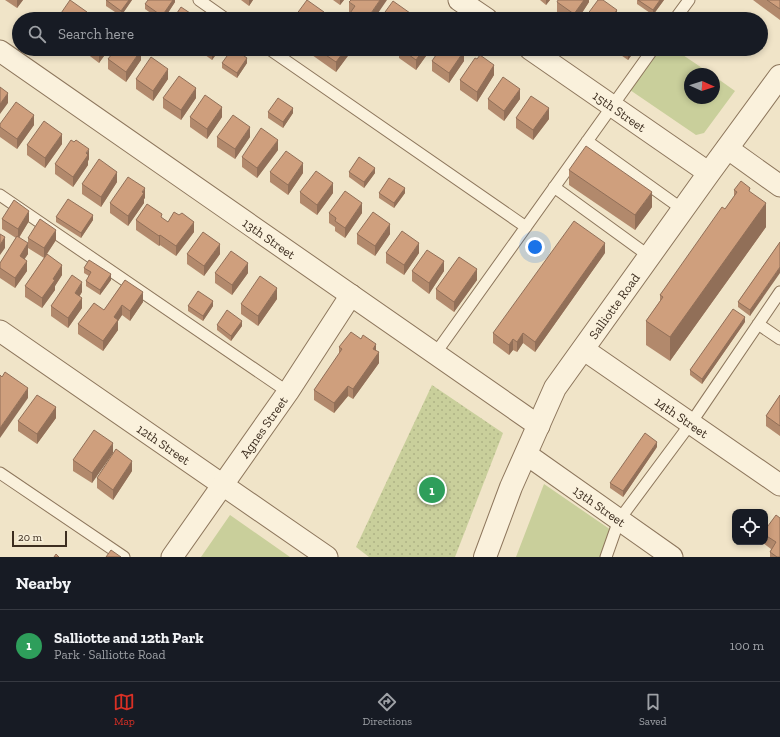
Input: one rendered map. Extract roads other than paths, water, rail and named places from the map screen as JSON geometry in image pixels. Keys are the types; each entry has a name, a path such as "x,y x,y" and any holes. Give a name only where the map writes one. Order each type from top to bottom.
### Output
{"street":[{"path":"460,0 477,12"},
{"name":"13th Street","path":"0,50 539,426"},
{"name":"15th Street","path":"540,56 709,173"},
{"name":"Salliotte Road","path":"485,557 526,454 555,388 682,209 780,76"},
{"path":"727,148 780,186"},
{"name":"Agnes Street","path":"172,557 288,392 351,295"},
{"name":"12th Street","path":"0,331 327,557"},
{"name":"14th Street","path":"583,349 780,485"},
{"name":"13th Street","path":"526,454 672,557"}],"lane":[{"path":"199,0 216,12"},
{"path":"680,12 689,0"},
{"path":"279,56 526,227"},
{"path":"435,354 648,56"},
{"path":"587,141 682,209"},
{"path":"554,187 649,256"},
{"path":"0,195 288,392"},
{"path":"606,557 619,520 691,423 780,292"},
{"path":"758,324 780,339"},
{"path":"0,473 124,557"}],"place":[{"name":"Salliotte and 12th Park","path":"432,490"}]}
